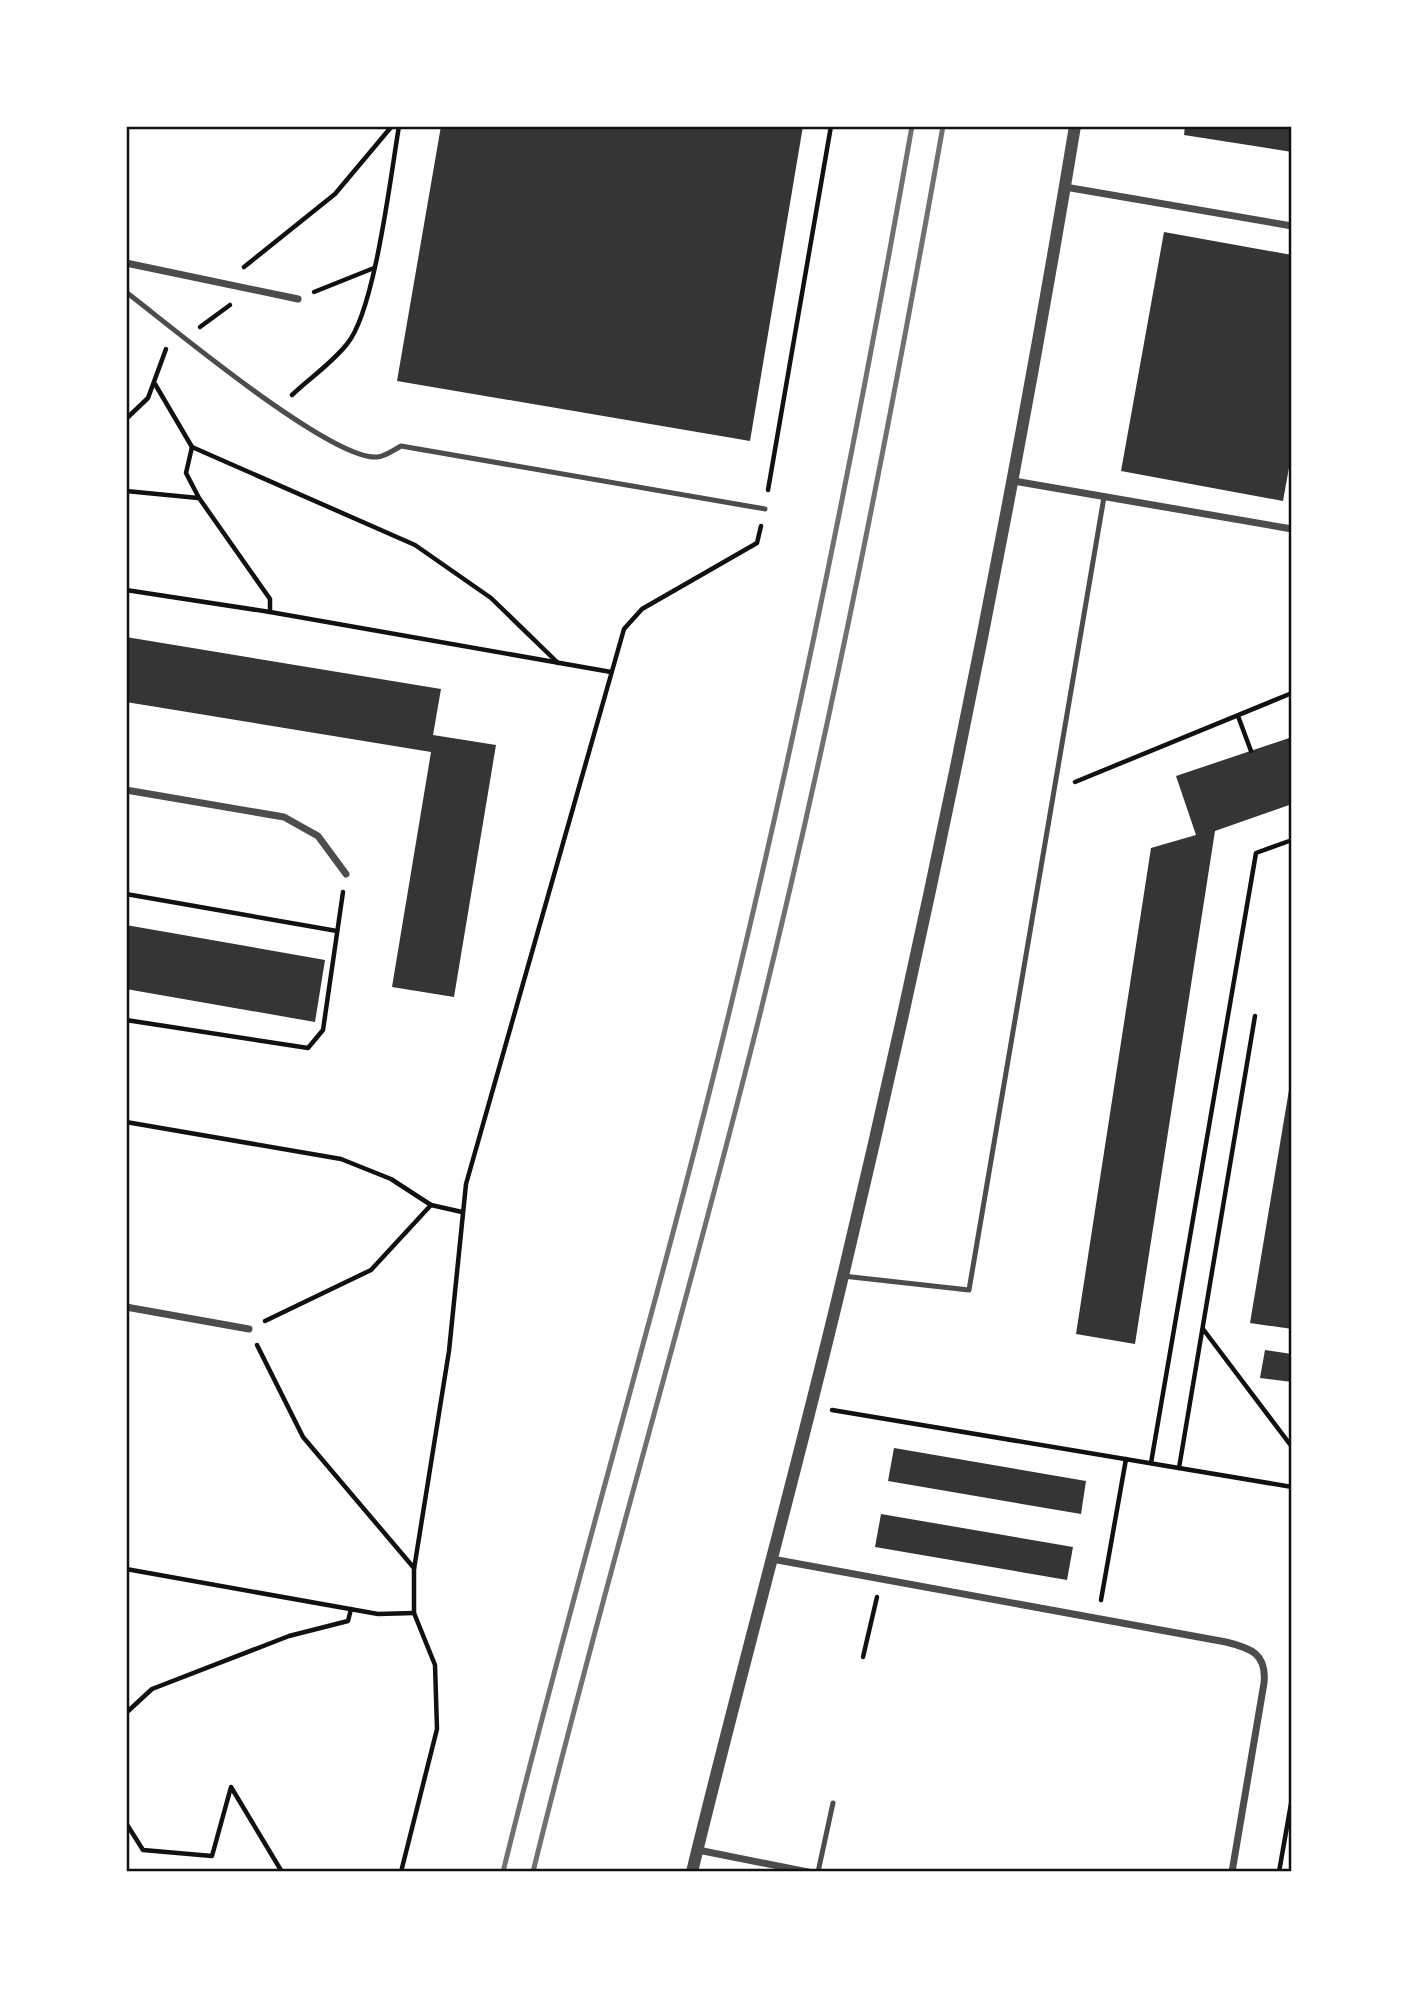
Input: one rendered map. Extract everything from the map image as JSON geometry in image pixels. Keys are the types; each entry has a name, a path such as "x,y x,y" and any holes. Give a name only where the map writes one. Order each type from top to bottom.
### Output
{"street":[{"path":"692,1872 843,1276 947,810 1014,481 1075,126"},
{"path":"1065,187 1292,226"},
{"path":"126,263 298,299"},
{"path":"1014,481 1292,529"},
{"path":"126,790 284,817 318,836 346,874"},
{"path":"126,1307 249,1329"},
{"path":"772,1559 1235,1644 1261,1656 1265,1683 1232,1872"},
{"path":"698,1850 808,1872"},
{"path":"760,1872 763,1863"}],"lane":[{"path":"126,292 280,410 323,435 368,456 378,457 401,446 765,509"},
{"path":"843,1276 969,1290 1104,497"},
{"path":"818,1872 833,1803"}],"path":[{"path":"224,283 335,194 392,126"},
{"path":"280,410 349,342 360,318 374,268 399,126"},
{"path":"401,1872 437,1729 435,1665 414,1613 414,1569 449,1351 466,1184 611,672 628,621 642,610 757,543 831,126"},
{"path":"298,299 374,268"},
{"path":"188,340 198,328 253,289"},
{"path":"126,419 148,398 165,352 178,332"},
{"path":"155,384 192,447 415,545 492,598 558,663"},
{"path":"192,447 186,473 199,498 270,598 271,612"},
{"path":"126,491 199,498"},
{"path":"126,590 271,612 611,672"},
{"path":"1055,790 1292,693"},
{"path":"1238,715 1251,751"},
{"path":"1152,1463 1256,853 1292,841"},
{"path":"126,1020 308,1048 323,1030 346,874"},
{"path":"126,894 337,931"},
{"path":"1179,1468 1255,1016"},
{"path":"126,1122 341,1159 381,1175 431,1205 462,1212"},
{"path":"414,1569 303,1437 249,1329 371,1270 431,1205"},
{"path":"1203,1328 1292,1447"},
{"path":"811,1406 1292,1487"},
{"path":"1097,1618 1126,1459"},
{"path":"126,1569 378,1614 414,1613"},
{"path":"863,1657 881,1580"},
{"path":"126,1713 152,1689 281,1639 348,1620 351,1609"},
{"path":"126,1823 143,1850 212,1856 231,1787 282,1872"},
{"path":"1279,1872 1289,1832 1292,1798"}],"building":[{"path":"441,126 803,126 750,441 397,381"},
{"path":"1185,126 1292,126 1292,152 1184,135"},
{"path":"1164,232 1292,255 1292,451 1283,501 1121,471"},
{"path":"126,637 441,689 433,735 496,745 454,997 392,987 431,752 126,702"},
{"path":"1292,737 1292,804 1215,831 1135,1344 1076,1334 1151,848 1196,835 1176,776"},
{"path":"126,925 325,960 315,1022 126,989"},
{"path":"1292,1078 1292,1329 1250,1323"},
{"path":"1265,1350 1292,1354 1292,1382 1260,1378"},
{"path":"894,1448 1086,1481 1081,1514 888,1481"},
{"path":"881,1514 1073,1547 1067,1580 875,1547"}],"railway":[{"path":"503,1872 675,1225 756,899 828,569 912,126"},
{"path":"533,1872 588,1658 704,1232 786,907 858,574 943,126"}]}
